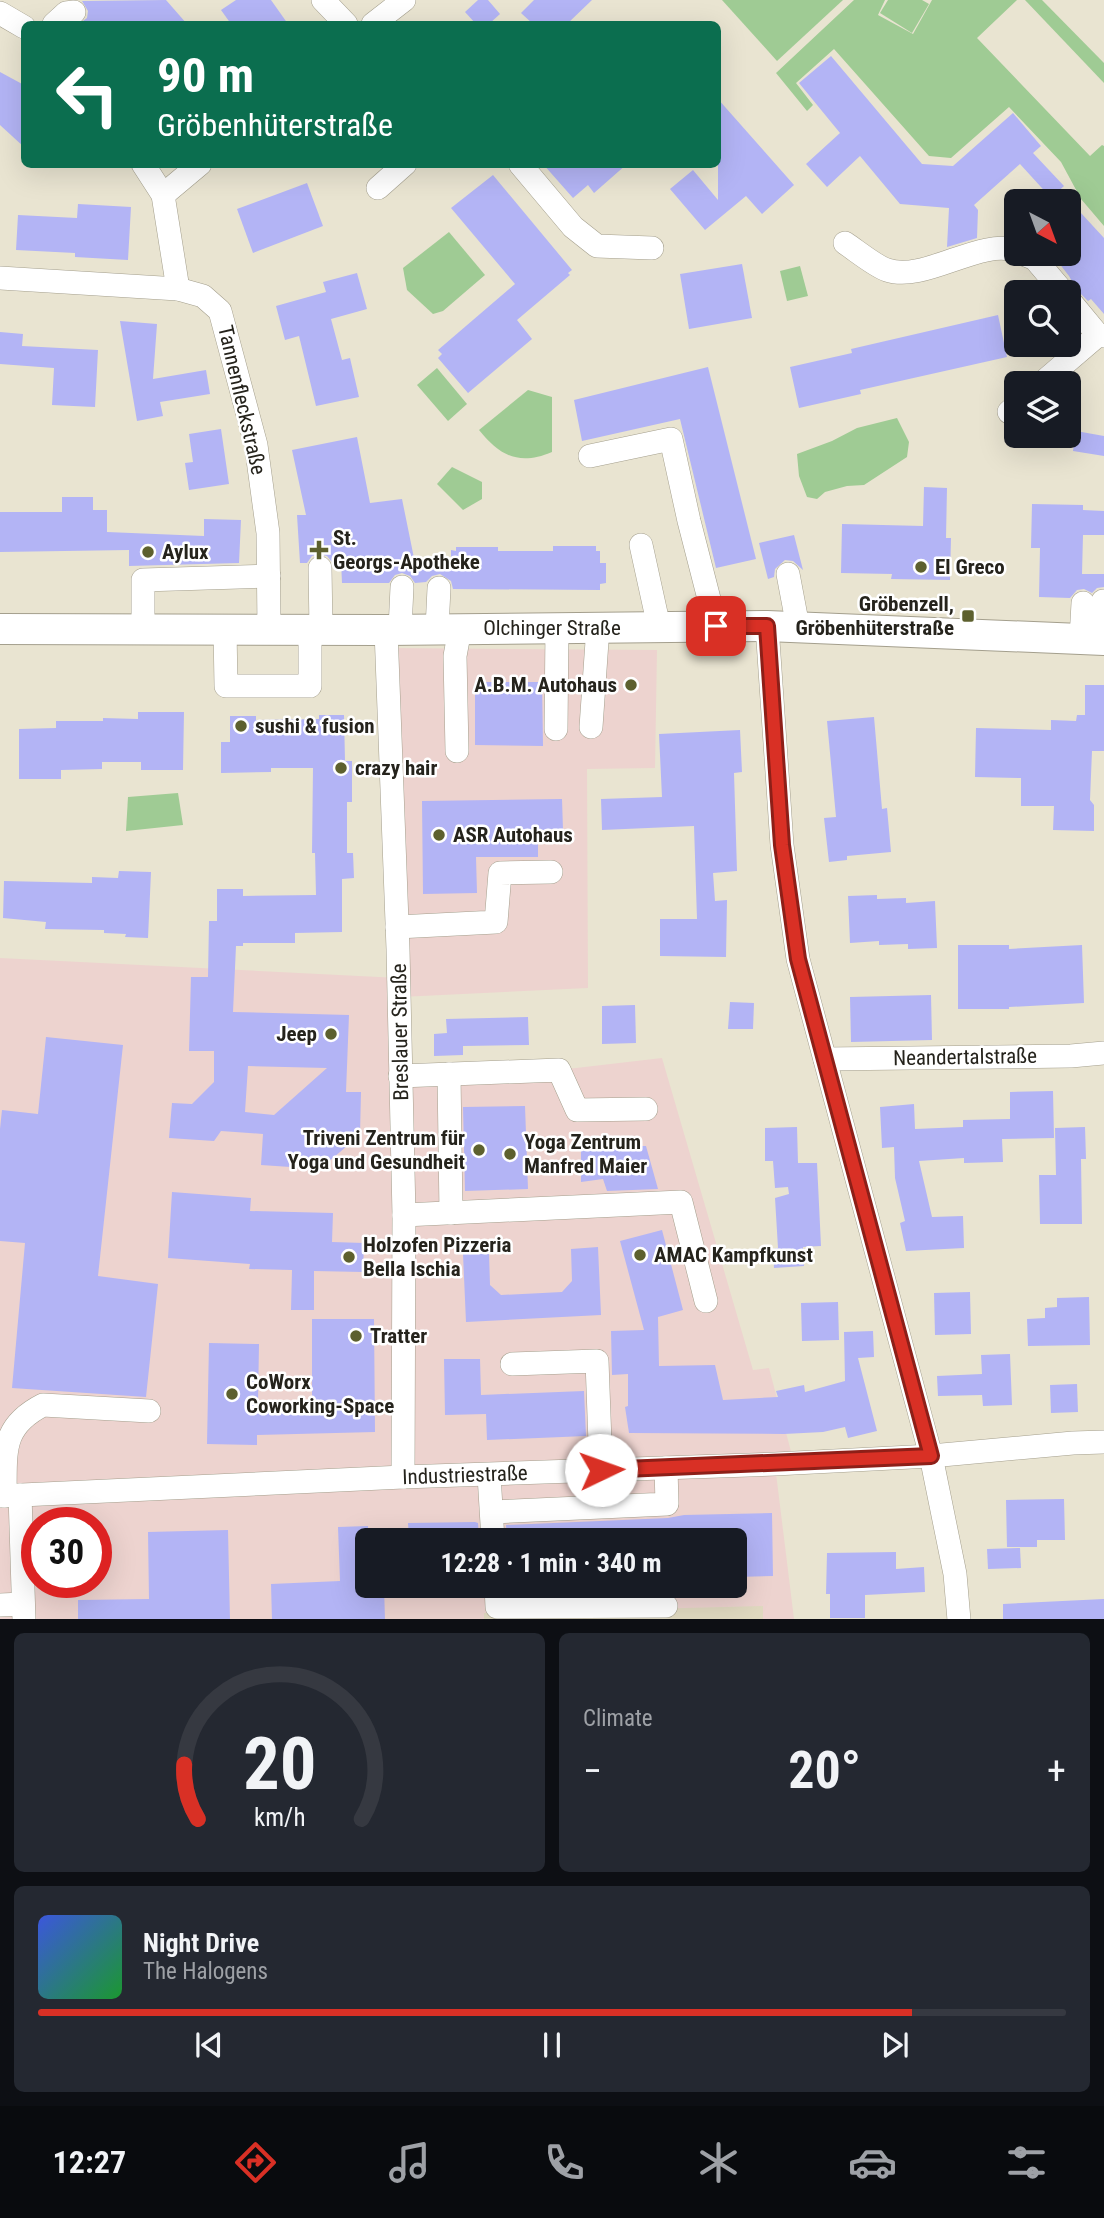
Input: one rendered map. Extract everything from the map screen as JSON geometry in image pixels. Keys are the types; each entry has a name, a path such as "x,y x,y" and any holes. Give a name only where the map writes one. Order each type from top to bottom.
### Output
{"main road":[{"name":"Olchinger Straße","path":"0,629 767,626 1095,639"}],"street":[{"path":"323,0 343,21"},
{"path":"377,21 404,0"},
{"path":"57,21 66,13 74,12"},
{"path":"0,13 21,25"},
{"path":"146,168 163,195 178,289"},
{"path":"163,195 195,168"},
{"path":"378,188 400,168"},
{"path":"523,168 573,227 597,246 652,248"},
{"path":"845,243 888,270 914,272 988,251 1004,250"},
{"path":"1041,266 1053,280"},
{"name":"Tannenfleckstraße","path":"0,278 178,289 203,296 220,311 257,446 268,533 269,629"},
{"path":"1057,371 1101,335 1081,313"},
{"path":"590,456 671,439 716,626"},
{"path":"641,545 659,627"},
{"path":"225,629 226,686 310,686 320,568"},
{"path":"788,574 798,627"},
{"path":"143,629 143,580 269,576"},
{"name":"Breslauer Straße","path":"402,587 393,629 404,1215 403,1477"},
{"path":"439,588 455,656 457,751"},
{"path":"1093,602 1095,639"},
{"path":"767,626 782,845 798,959 931,1456 955,1574 959,1619"},
{"path":"591,727 598,627"},
{"path":"556,729 557,628"},
{"path":"397,927 496,922 499,873 551,872"},
{"name":"Neandertalstraße","path":"825,1059 1104,1053"},
{"path":"400,1076 559,1070 577,1110 646,1109"},
{"path":"449,1074 451,1213"},
{"path":"404,1215 681,1202 706,1301"},
{"path":"512,1364 597,1361 601,1470"},
{"path":"0,1605 24,1612 8,1496 7,1443 14,1426 27,1413 43,1405 149,1411"},
{"name":"Industriestraße","path":"8,1496 931,1456 1104,1442"},
{"path":"492,1512 667,1504 666,1468"},
{"path":"489,1475 493,1528"},
{"path":"497,1598 497,1607 666,1606"}],"shaded area":[{"path":"386,648 657,650 655,768 587,769 588,988 400,997 400,1076 559,1070 662,1058 753,1370 769,1368 794,1463 775,1465 794,1619 0,1619 0,958 399,978"},
{"path":"763,1606 763,1619 484,1619 484,1613"}],"green space":[{"path":"722,0 843,0 777,61"},
{"path":"854,0 885,0 878,15 913,34 932,0 1017,0 977,38 1090,156 1104,146 1104,226 1082,200 1082,189 1076,189 1061,162 1009,107 951,158 929,156 834,49 796,83 813,105 807,111 776,73"},
{"path":"888,0 922,0 929,4 912,33 880,13"},
{"path":"1025,0 1042,0 1104,63 1104,83"},
{"path":"449,232 485,275 443,311 433,314 407,290 403,268"},
{"path":"800,266 808,296 787,301 780,271"},
{"path":"437,368 467,404 448,421 417,385"},
{"path":"528,390 552,397 552,452 520,458 503,452 479,430"},
{"path":"897,418 909,442 907,457 864,485 825,492 817,499 807,497 799,476 797,454 857,428"},
{"path":"452,467 482,482 482,499 463,510 437,484"},
{"path":"178,793 183,825 126,831 128,797"}],"building":[{"path":"166,0 184,21 83,21 87,18 88,11 82,1"},
{"path":"236,0 271,0 286,21 229,21 221,10"},
{"path":"478,0 488,0 500,14 492,21 473,21 465,12"},
{"path":"534,0 592,0 570,21 530,21 521,13"},
{"path":"831,56 922,164 953,166 1013,113 1041,146 1033,153 1064,186 1061,189 1043,189 1020,164 974,205 978,210 977,238 947,247 949,208 900,204 860,156 827,187 806,164 840,133 799,83"},
{"path":"0,72 21,83 21,144 0,125"},
{"path":"721,102 794,185 762,214 746,196 705,230 670,189 693,170 718,200"},
{"path":"547,168 622,168 594,193 588,185 573,198"},
{"path":"493,175 572,270 568,273 570,275 517,320 532,339 468,393 438,358 442,354 438,350 515,284 451,208"},
{"path":"307,183 323,226 253,253 237,209"},
{"path":"78,204 131,207 128,260 75,257 75,253 16,250 18,215 77,218"},
{"path":"1082,214 1104,238 1104,314 1091,299 1088,301 1081,294 1081,280 1071,280 1061,266 1082,266"},
{"path":"742,264 752,318 689,329 680,274"},
{"path":"357,273 367,309 331,319 342,360 350,358 359,397 316,406 299,336 285,340 276,306 326,292 323,282"},
{"path":"998,315 1004,357 1007,357 860,390 861,394 799,408 790,367 852,353 851,349"},
{"path":"120,321 157,324 153,379 206,370 210,394 160,402 163,416 137,421"},
{"path":"0,332 23,334 22,346 98,350 95,407 52,405 54,368 0,364"},
{"path":"708,367 756,559 716,568 680,419 582,441 574,400"},
{"path":"221,429 229,484 189,490 185,463 193,462 189,434"},
{"path":"1081,432 1104,436 1104,456 1073,451 1073,448 1081,448"},
{"path":"357,437 370,503 402,499 415,563 451,562 451,550 456,551 456,547 498,547 498,551 553,551 553,546 596,546 596,551 600,551 600,563 606,563 606,583 600,584 600,590 453,589 451,581 440,574 432,576 426,582 415,583 410,576 402,573 395,575 389,583 342,583 341,561 332,562 327,556 319,554 312,556 307,563 300,563 297,515 306,515 292,450"},
{"path":"924,487 947,488 946,538 951,538 950,580 891,579 892,574 841,573 842,524 923,526"},
{"path":"62,497 93,497 93,510 107,510 107,532 204,536 204,519 241,520 239,563 129,566 129,550 0,552 0,512 62,512"},
{"path":"1032,504 1083,505 1083,510 1104,511 1104,535 1083,535 1082,574 1104,574 1104,587 1097,588 1092,593 1084,589 1077,590 1070,598 1039,597 1040,548 1031,548"},
{"path":"794,535 803,570 793,561 785,560 775,569 774,577 768,579 759,543"},
{"path":"475,682 542,682 543,746 475,745"},
{"path":"1085,685 1104,685 1104,751 1092,751 1090,800 1094,805 1094,831 1053,830 1054,806 1021,806 1021,778 975,777 976,728 1051,730 1051,720 1076,721 1077,715 1085,715"},
{"path":"138,712 184,712 183,770 141,770 141,762 102,762 102,769 61,770 61,779 19,779 19,729 56,728 56,721 138,719"},
{"path":"319,715 344,715 345,761 352,761 352,802 347,802 347,853 353,853 354,878 342,879 342,932 295,933 295,943 243,943 243,946 236,946 233,1012 349,1015 346,1092 361,1092 360,1135 320,1169 261,1165 263,1134 221,1131 214,1141 169,1138 172,1103 192,1104 214,1082 214,1051 189,1051 191,977 208,977 209,921 217,921 217,889 243,889 243,896 316,895 315,853 312,853 313,768 271,768 271,772 221,773 221,742 230,742 230,716 256,716 256,720 319,719","holes":["248,1066 327,1068 274,1115 245,1112"]},
{"path":"874,717 882,809 887,808 891,852 847,856 847,860 829,862 824,818 836,817 827,721"},
{"path":"740,730 742,772 734,773 737,871 713,873 715,901 727,900 726,957 660,956 660,919 697,919 694,826 602,830 601,799 662,797 659,734"},
{"path":"562,799 563,830 538,830 538,857 476,857 477,893 423,894 422,801"},
{"path":"119,871 151,872 148,938 125,937 126,934 104,933 104,930 45,929 46,922 3,918 4,881 92,883 92,877 118,878"},
{"path":"877,895 877,899 906,898 906,903 935,901 937,948 908,949 908,944 879,945 879,941 850,943 848,896"},
{"path":"958,945 1009,945 1009,949 1082,945 1084,1003 1009,1009 958,1009"},
{"path":"931,995 932,1040 851,1042 850,997"},
{"path":"730,1002 754,1003 753,1029 728,1029"},
{"path":"635,1005 636,1043 602,1044 602,1006"},
{"path":"528,1017 529,1045 463,1046 463,1055 434,1056 434,1034 447,1033 446,1019"},
{"path":"46,1037 123,1045 98,1276 158,1284 146,1397 12,1388 25,1243 0,1241 0,1129 2,1110 38,1114"},
{"path":"1053,1091 1054,1138 1002,1139 1003,1162 964,1163 964,1158 919,1161 932,1217 963,1216 964,1248 906,1251 900,1223 905,1221 895,1178 894,1147 882,1148 880,1107 914,1104 915,1129 963,1127 963,1120 1010,1119 1010,1092"},
{"path":"525,1106 528,1189 465,1191 463,1107"},
{"path":"797,1127 798,1163 817,1163 821,1246 803,1247 804,1266 774,1268 773,1249 778,1248 775,1198 789,1194 788,1187 775,1188 773,1161 765,1161 765,1128"},
{"path":"1085,1127 1086,1159 1081,1159 1082,1224 1040,1224 1039,1175 1056,1175 1055,1128"},
{"path":"581,1146 646,1146 658,1189 607,1191 603,1179 581,1182"},
{"path":"172,1192 251,1198 250,1211 333,1213 332,1242 364,1243 363,1272 314,1271 314,1310 291,1310 292,1270 249,1269 250,1264 168,1258"},
{"path":"662,1230 683,1310 658,1317 659,1366 715,1365 723,1400 778,1397 776,1391 804,1385 805,1392 845,1381 844,1332 873,1331 874,1357 858,1358 877,1431 848,1438 845,1427 823,1432 784,1434 629,1433 625,1407 628,1406 628,1374 612,1375 611,1331 644,1330 620,1241"},
{"path":"598,1247 601,1315 466,1322 463,1254 489,1253 490,1285 501,1295 562,1292 572,1281 571,1249"},
{"path":"970,1292 971,1334 935,1335 934,1293"},
{"path":"1089,1297 1090,1345 1028,1346 1027,1319 1045,1318 1045,1308 1057,1307 1057,1298"},
{"path":"838,1302 839,1340 802,1341 801,1303"},
{"path":"312,1319 374,1319 375,1432 257,1435 257,1445 207,1444 209,1343 259,1344 258,1403 312,1402"},
{"path":"1010,1354 1012,1405 983,1406 982,1395 938,1396 937,1376 982,1374 981,1355"},
{"path":"444,1359 480,1359 481,1395 584,1391 586,1436 487,1440 486,1414 445,1415"},
{"path":"1077,1384 1078,1412 1051,1413 1050,1385"},
{"path":"1064,1499 1065,1540 1037,1540 1037,1547 1007,1547 1006,1500"},
{"path":"772,1513 773,1576 747,1577 747,1528 506,1528 506,1525 668,1518 684,1515"},
{"path":"475,1522 478,1523 478,1528 408,1528 408,1523"},
{"path":"368,1526 355,1528 355,1598 384,1598 385,1619 272,1619 271,1584 340,1581 338,1527"},
{"path":"228,1530 230,1619 78,1619 78,1600 149,1599 148,1532"},
{"path":"1020,1548 1021,1568 988,1569 987,1549"},
{"path":"896,1552 896,1569 924,1567 925,1592 865,1595 865,1618 830,1618 830,1594 826,1594 827,1553"},
{"path":"1104,1599 1104,1619 1003,1619 1003,1604"}],"place":[{"name":"St. Georgs-Apotheke","path":"319,550"},
{"name":"Aylux","path":"148,552"},
{"name":"El Greco","path":"921,567"},
{"name":"Gröbenzell, Gröbenhüterstraße","path":"968,616"},
{"name":"A.B.M. Autohaus","path":"631,685"},
{"name":"sushi & fusion","path":"241,726"},
{"name":"crazy hair","path":"341,768"},
{"name":"ASR Autohaus","path":"439,835"},
{"name":"Jeep","path":"331,1034"},
{"name":"Triveni Zentrum für Yoga und Gesundheit","path":"479,1150"},
{"name":"Yoga Zentrum Manfred Maier","path":"510,1154"},
{"name":"AMAC Kampfkunst","path":"640,1255"},
{"name":"Holzofen Pizzeria Bella Ischia","path":"349,1257"},
{"name":"Tratter","path":"356,1336"},
{"name":"CoWorx Coworking-Space","path":"232,1394"}],"route":[{"path":"601,1470 931,1456 798,959 782,845 767,626 716,626"}]}
